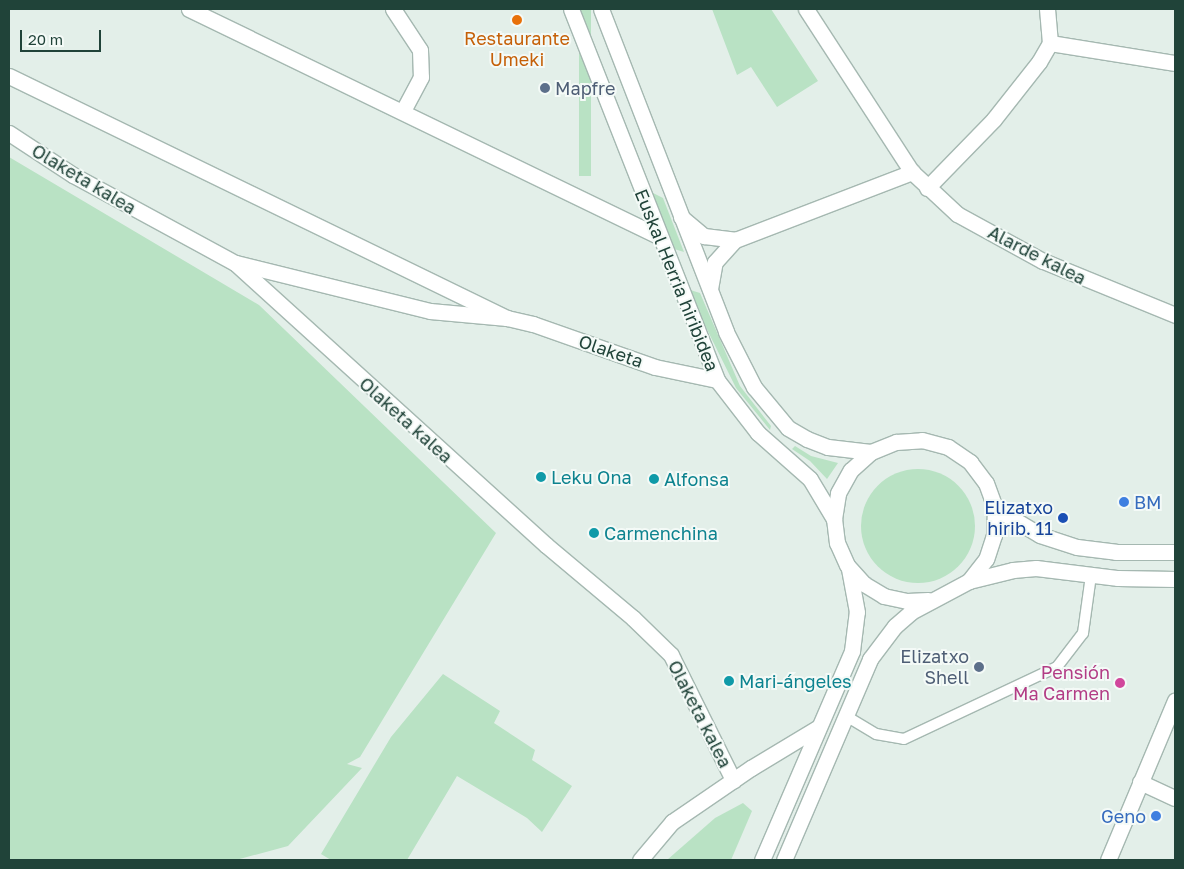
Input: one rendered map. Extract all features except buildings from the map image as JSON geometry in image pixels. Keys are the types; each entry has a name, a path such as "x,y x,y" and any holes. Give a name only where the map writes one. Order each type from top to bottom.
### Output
{"street":[{"path":"189,9 660,237"},
{"path":"393,9 420,50 421,77 403,111"},
{"name":"Euskal Herria hiribidea","path":"570,9 717,380 758,433 810,479 834,519"},
{"name":"Euskal Herria hiribidea","path":"601,9 726,332 754,387 788,428 828,447 871,452"},
{"name":"Alarde kalea","path":"806,9 912,172 926,188 957,214 1042,261 1175,315"},
{"path":"926,188 994,118 1050,43 1046,9"},
{"path":"1050,43 1175,63"},
{"path":"9,76 507,318"},
{"name":"Olaketa kalea","path":"9,134 73,175 235,263 364,382 546,545 633,618 671,655 733,780"},
{"path":"710,289 716,262 735,240 912,172"},
{"path":"679,214 704,236 735,240"},
{"path":"235,263 430,311 507,318"},
{"name":"Olaketa","path":"507,318 533,324 684,375 717,380"},
{"path":"762,860 852,650 856,631 856,596 847,565 837,543 834,519 838,493 851,470 871,452 904,442 922,440 948,447 975,469 986,483 995,508 994,535 986,559 969,581"},
{"path":"995,508 1040,535 1077,547 1116,552 1175,552"},
{"path":"847,565 864,584 884,596 907,601 930,600"},
{"path":"784,860 846,716 881,642 911,612 930,600 951,593 969,581 991,574 1036,568 1091,575 1175,578"},
{"path":"1108,860 1175,701"},
{"path":"640,860 672,822 733,780 819,727"},
{"path":"1140,782 1175,798"}],"lane":[{"path":"846,716 876,734 904,739 1056,666 1083,634 1091,575"}],"green space":[{"path":"579,9 591,9 591,176 579,176"},
{"path":"712,9 771,9 818,81 777,107 751,67 737,75"},
{"path":"9,157 259,305 496,533 360,757 347,764 362,768 288,846 236,860 9,860"},
{"path":"649,191 663,198 684,252 671,248"},
{"path":"687,289 700,293 740,386 771,426 770,430 736,388"},
{"path":"795,446 811,456 838,463 827,479 810,461 792,449"},
{"path":"918,469 940,474 958,486 970,504 975,526 970,548 958,566 940,578 918,583 896,578 878,566 866,548 861,526 866,504 878,486 896,474"},
{"path":"443,674 500,711 494,723 535,750 532,760 572,786 542,832 527,818 457,776 407,860 331,860 321,854 391,737"},
{"path":"743,803 752,811 731,860 667,860 715,818"}],"place":[{"name":"Restaurante Umeki","path":"517,20"},
{"name":"Mapfre","path":"545,88"},
{"name":"Leku Ona","path":"541,477"},
{"name":"Alfonsa","path":"654,479"},
{"name":"BM","path":"1124,502"},
{"name":"Elizatxo hirib. 11","path":"1063,518"},
{"name":"Carmenchina","path":"594,533"},
{"name":"Elizatxo Shell","path":"979,667"},
{"name":"Mari-ángeles","path":"729,681"},
{"name":"Pensión Mª Carmen","path":"1120,683"},
{"name":"Geno","path":"1156,816"}]}
